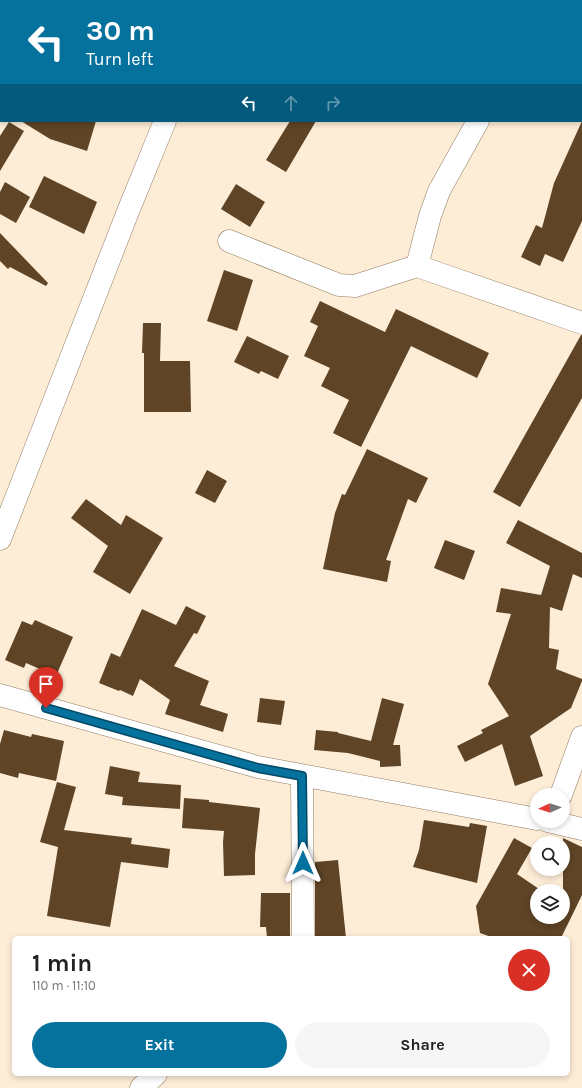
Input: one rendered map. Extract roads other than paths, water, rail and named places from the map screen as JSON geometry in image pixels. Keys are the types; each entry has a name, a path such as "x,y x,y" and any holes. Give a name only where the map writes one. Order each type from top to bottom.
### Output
{"street":[{"path":"0,539 126,216 165,122"},
{"path":"417,266 430,216 439,191 477,122"},
{"path":"229,241 339,285 355,286 417,266 582,323"},
{"path":"0,695 258,768 530,818"},
{"path":"563,788 582,736"},
{"path":"302,776 302,936"},
{"path":"570,826 582,829"},
{"path":"141,1088 154,1076"}]}
